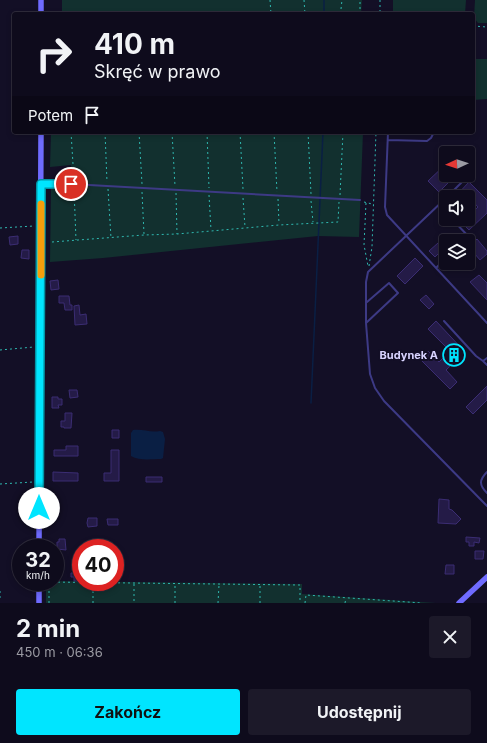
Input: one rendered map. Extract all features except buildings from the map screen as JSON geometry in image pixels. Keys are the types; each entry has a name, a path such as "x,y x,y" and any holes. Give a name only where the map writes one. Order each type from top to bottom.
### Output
{"street":[{"path":"41,12 42,0"},
{"path":"39,539 41,134"},
{"path":"460,603 487,577"},
{"path":"39,591 39,603"}],"lane":[{"path":"388,134 385,210 388,217 487,324"},
{"path":"388,140 427,140 431,138 433,134"},
{"path":"453,190 462,182"},
{"path":"41,184 71,184 360,200"},
{"path":"439,204 368,272 366,282 366,323 370,374 375,388 384,401 487,506"},
{"path":"459,226 466,234"},
{"path":"436,268 439,265"},
{"path":"366,302 389,283 398,293 366,323"},
{"path":"444,321 470,350 487,365"},
{"path":"484,361 487,358"},
{"path":"487,472 481,478 480,484 487,493"}],"path":[{"path":"270,0 271,12"},
{"path":"304,0 305,12"},
{"path":"341,9 342,0"},
{"path":"360,0 360,12"},
{"path":"380,0 380,12"},
{"path":"475,26 487,27"},
{"path":"139,134 144,235"},
{"path":"172,134 177,234"},
{"path":"207,134 211,231"},
{"path":"240,134 245,227"},
{"path":"274,134 279,224"},
{"path":"308,134 313,222"},
{"path":"52,242 177,234 279,224 338,222 343,134"},
{"path":"368,272 372,247 376,134"},
{"path":"360,200 373,204"},
{"path":"366,203 364,245 368,272"},
{"path":"0,228 41,225"},
{"path":"0,350 40,347"},
{"path":"0,484 40,481"},
{"path":"124,583 300,585 300,603"},
{"path":"134,583 134,603"},
{"path":"175,584 175,603"},
{"path":"218,603 219,584"},
{"path":"260,585 260,603"},
{"path":"0,591 0,598"},
{"path":"49,591 49,603"},
{"path":"93,591 93,603"},
{"path":"305,603 306,595 422,603"},
{"path":"345,603 346,598"}],"green space":[{"path":"62,0 362,0 361,12 62,12"},
{"path":"393,0 466,0 465,12 393,12"},
{"path":"475,0 487,0 487,23 478,23 475,19"},
{"path":"475,59 487,59 487,99 475,100"},
{"path":"51,134 363,134 359,237 318,236 50,262 51,187 70,187 71,165 50,167"},
{"path":"64,581 72,581 72,591 124,591 124,582 302,584 302,594 436,603 46,603 46,591 64,591"}],"water":[{"path":"133,430 163,432 165,439 163,458 142,459 131,456 131,433"}],"waterway":[{"path":"324,0 324,12"},
{"path":"311,403 323,134"}],"slow traffic":[{"path":"41,204 41,275"}],"place":[{"name":"Budynek A","path":"454,355"}],"route":[{"path":"39,508 41,184 71,184"}]}
